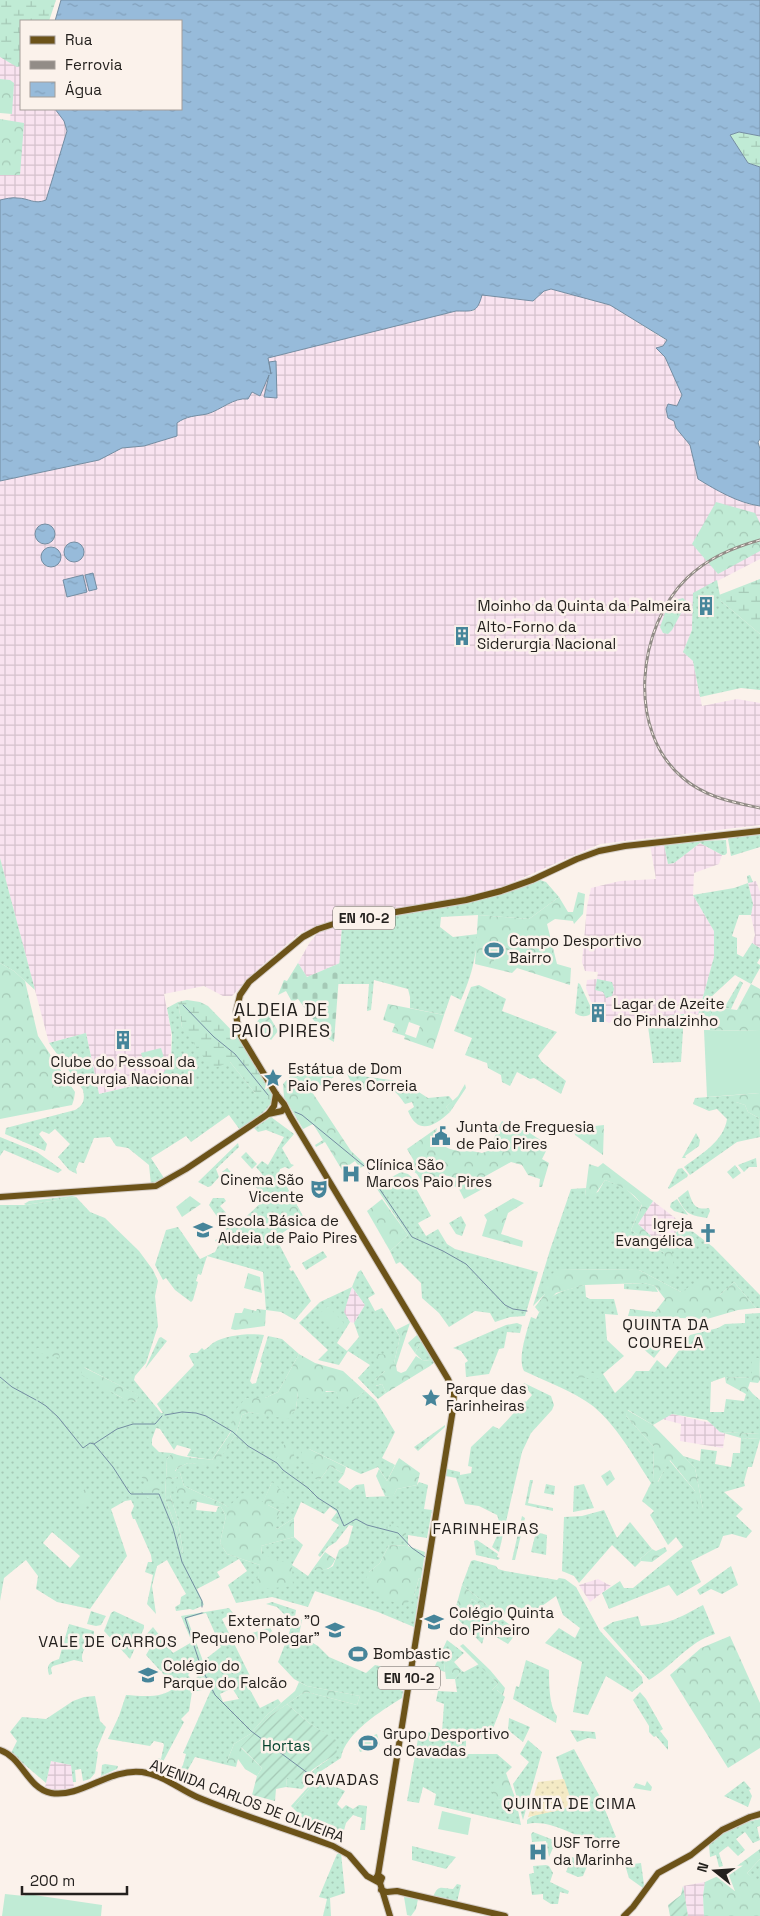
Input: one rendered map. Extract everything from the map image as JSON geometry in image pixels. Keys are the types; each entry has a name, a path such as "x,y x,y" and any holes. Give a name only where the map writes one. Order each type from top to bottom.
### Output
{"main road":[{"name":"EN 10-2","path":"390,1916 378,1882 454,1393 448,1379 290,1116 282,1108 276,1094 241,1036 237,1021 237,1006 240,995 249,982 286,950 310,933 344,921 466,900 501,891 599,851 624,846 760,831"},
{"path":"268,1114 274,1105 276,1094"},
{"path":"0,1197 156,1186 186,1169 268,1114 282,1108 277,1102 274,1105"},
{"name":"AVENIDA CARLOS DE OLIVEIRA","path":"0,1750 7,1753 33,1782 50,1793 61,1794 74,1791 121,1773 142,1772 162,1778 196,1796 333,1846 349,1855 366,1876 378,1882"},
{"path":"624,1916 658,1873 691,1855 722,1830 760,1814"},
{"path":"378,1882 387,1892 397,1891 505,1916"},
{"path":"618,1916 636,1902"}],"shaded area":[{"path":"0,54 20,61 20,110 63,110 73,129 48,204 0,203 0,173 10,121 13,84 0,82"},
{"path":"551,288 610,305 667,341 663,346 657,348 665,357 682,395 677,406 674,421 676,428 690,445 698,479 748,504 760,506 760,559 694,593 692,630 683,652 693,661 702,706 737,699 760,703 760,825 600,844 502,887 480,894 327,922 300,933 259,968 232,996 223,996 204,986 164,994 171,1031 171,1060 166,1072 154,1080 99,1094 86,1033 49,1043 0,858 0,481 99,460 122,448 144,446 156,442 185,418 208,413 252,392 260,396 269,375 264,397 276,398 277,372 271,374 267,358 456,311 474,311 482,294 533,301 544,291"},
{"path":"700,843 722,855 719,864 694,873 693,895 714,931 714,957 698,1015 690,1013 647,1019 615,1020 609,1023 602,1019 598,1020 586,988 587,980 597,979 598,972 585,971 582,962 587,907 591,888 620,881 656,879 650,845 664,844 668,864 674,863"},
{"path":"756,881 760,892 760,948 752,943 755,935 751,915 753,904 748,883"},
{"path":"342,925 340,963 307,977 298,963 310,942 319,931"},
{"path":"653,1201 683,1224 664,1247 638,1224"},
{"path":"352,1287 365,1305 354,1323 350,1322 343,1312"},
{"path":"672,1414 711,1423 720,1432 725,1433 723,1448 680,1441 681,1424 662,1419"},
{"path":"598,1579 611,1586 590,1602 579,1585"},
{"path":"393,1669 406,1671 403,1691 391,1687"},
{"path":"51,1761 71,1765 74,1788 53,1790 45,1788"},
{"path":"705,1882 703,1896 704,1916 688,1916 683,1886"}],"green space":[{"path":"0,0 56,0 49,20 20,20 20,66 17,67 0,57"},
{"path":"0,79 10,80 14,83 12,114 0,113"},
{"path":"0,119 24,123 20,175 0,175"},
{"path":"739,132 760,136 760,167 748,163 730,135"},
{"path":"716,502 755,513 760,523 760,551 718,574 692,544"},
{"path":"760,579 760,634 721,601 719,595"},
{"path":"717,580 721,601 760,634 760,690 741,688 700,697 693,661 683,652 692,630 693,593"},
{"path":"683,598 687,602 672,630 668,634 663,633 660,627 669,602"},
{"path":"760,834 760,847 731,856 728,839 731,837"},
{"path":"726,840 727,853 725,855 700,843 674,863 668,864 664,844"},
{"path":"0,858 35,990 14,971 0,963"},
{"path":"750,875 753,882 748,883 747,876"},
{"path":"540,880 546,882 559,897 529,919 478,915 441,917 440,927 453,937 478,934 473,967 465,991 461,1000 451,995 444,1015 410,1008 408,989 374,980 371,1010 367,1011 369,984 338,984 342,925 442,907"},
{"path":"748,883 753,904 751,915 739,915 732,936 737,938 737,954 743,957 752,943 760,948 760,958 757,963 760,965 760,968 751,984 735,975 710,998 714,1007 711,1017 698,1015 714,957 714,931 693,895 734,888"},
{"path":"578,892 585,894 583,914 574,924 573,921 555,919 547,924 557,964 571,968 570,985 517,968 512,973 475,964 478,915 529,919 559,897 568,912 573,912"},
{"name":"Campo Desportivo Bairro","path":"484,944 506,946 505,957 483,955"},
{"name":"Campo Desportivo Bairro","path":"494,957 509,958 509,966 494,965"},
{"path":"0,963 14,971 25,981 38,1036 75,1092 72,1105 0,1119"},
{"path":"298,963 307,977 340,963 334,1042 327,1038 298,999 292,1002 286,991 278,995 284,980 287,981"},
{"path":"597,979 612,982 614,989 612,996 606,998 603,992 595,990"},
{"path":"740,981 743,983 731,1009 724,1008"},
{"path":"578,983 593,1012 587,1016 580,1016 575,1013"},
{"path":"751,984 760,989 760,1031 710,1030 714,1007 737,1010"},
{"path":"479,985 506,999 502,1011 557,1032 538,1056 542,1062 566,1081 561,1094 534,1078 530,1079 517,1072 510,1086 502,1082 501,1075 488,1068 487,1063 465,1055 472,1038 454,1031 471,987"},
{"path":"187,1000 200,1002 208,1006 240,1039 274,1097 273,1100 261,1098 255,1093 230,1062 212,1069 182,1027 178,1002"},
{"path":"178,1002 182,1027 230,1062 255,1093 273,1100 266,1109 240,1130 229,1115 191,1142 186,1136 151,1158 164,1178 151,1185 149,1165 128,1148 116,1146 110,1137 94,1138 84,1163 79,1162 76,1169 77,1174 69,1170 58,1157 70,1144 55,1129 49,1134 42,1131 39,1134 47,1144 45,1151 5,1134 6,1128 75,1110 82,1104 84,1099 83,1090 49,1043 86,1033 99,1094 158,1080 171,1063 172,1035 167,1008"},
{"path":"388,1004 444,1015 433,1049 404,1039 405,1036 392,1032 395,1024 383,1020","holes":["409,1022 420,1026 416,1038 405,1034"]},
{"path":"268,1014 278,1031 271,1040 254,1025 262,1016 264,1017"},
{"path":"684,1014 681,1062 653,1063 647,1019"},
{"path":"704,1030 760,1031 760,1093 707,1097"},
{"path":"161,1048 164,1058 144,1063 141,1053"},
{"path":"294,1072 333,1075 334,1077 312,1092 351,1151 366,1165 360,1168 355,1161 342,1170 325,1142 316,1147 315,1145 323,1140 313,1124 303,1129 284,1097 283,1084"},
{"path":"347,1074 405,1082 410,1094 414,1089 428,1098 449,1096 453,1101 446,1107 450,1112 433,1124 422,1126 412,1119 408,1111 414,1107 412,1102 405,1104 394,1091 384,1087 356,1091"},
{"path":"465,1084 466,1088 450,1112 446,1107 458,1096"},
{"path":"760,1093 760,1132 759,1118 748,1112 745,1105 736,1102 736,1095"},
{"path":"736,1095 736,1102 745,1105 748,1112 759,1118 760,1137 737,1142 690,1175 684,1167 717,1140 725,1127 727,1119 717,1109 709,1111 693,1104 695,1098"},
{"path":"271,1117 294,1134 282,1148 291,1164 294,1165 289,1169 285,1167 280,1169 278,1176 284,1182 304,1218 281,1233 277,1240 291,1267 289,1269 293,1270 311,1301 295,1320 281,1312 266,1310 263,1272 207,1256 201,1275 198,1274 196,1281 198,1282 191,1302 175,1290 166,1278 163,1280 155,1265 166,1230 178,1227 200,1259 215,1252 218,1246 215,1240 229,1234 209,1205 213,1198 224,1198 226,1201 220,1206 237,1225 264,1200 265,1197 252,1183 257,1177 262,1177 262,1174 256,1167 262,1161 268,1165 284,1137 266,1130 258,1132 254,1128"},
{"path":"502,1121 510,1126 514,1132 524,1130 549,1145 542,1159 549,1163 542,1187 539,1187 540,1179 528,1175 522,1165 511,1162 482,1178 486,1187 464,1199 459,1189 454,1186 456,1178 440,1174 438,1181 432,1179 423,1184 417,1174 406,1166 414,1161 407,1149 437,1128 436,1141 443,1140 444,1146 458,1151 482,1153 488,1151"},
{"path":"604,1125 603,1155 575,1135 574,1130 577,1128"},
{"path":"696,1133 700,1140 699,1146 685,1156 686,1158 682,1158"},
{"path":"0,1137 37,1152 62,1170 58,1173 4,1150 0,1156"},
{"path":"238,1143 239,1147 216,1169 219,1177 211,1186 208,1187 198,1182"},
{"path":"246,1152 257,1164 252,1169 241,1157"},
{"path":"756,1158 757,1167 749,1167 744,1172 738,1165"},
{"path":"603,1163 653,1201 638,1224 663,1247 666,1244 671,1247 675,1274 670,1274 664,1253 631,1230 642,1205 635,1196 605,1180 594,1196 585,1196 589,1164 598,1167"},
{"path":"735,1165 741,1173 733,1179 727,1172"},
{"path":"227,1168 240,1181 236,1185 222,1172"},
{"path":"682,1168 688,1175 687,1177 669,1189 678,1169"},
{"path":"401,1172 408,1174 414,1179 412,1181 431,1216 418,1223 426,1236 438,1229 447,1244 455,1249 538,1272 525,1316 510,1317 495,1322 490,1313 475,1311 449,1327 439,1313 422,1298 421,1283 400,1262 396,1264 390,1251 408,1235 375,1186"},
{"path":"605,1180 624,1187 642,1204 631,1230 664,1253 671,1247 667,1244 683,1224 713,1247 760,1295 760,1308 756,1308 734,1282 720,1295 681,1292 639,1270 557,1269 545,1294 533,1306 571,1189 586,1188 585,1196 598,1192"},
{"path":"284,1182 304,1218 278,1236 286,1204 281,1184"},
{"path":"688,1190 696,1207 709,1208 710,1211 707,1218 692,1215 686,1211 678,1198"},
{"path":"190,1196 201,1204 182,1217 176,1207"},
{"path":"76,1197 90,1212 105,1218 139,1251 153,1270 158,1281 155,1296 158,1326 146,1363 134,1380 161,1413 163,1413 157,1404 194,1365 189,1356 191,1353 197,1353 202,1348 204,1350 218,1340 238,1335 264,1335 250,1381 252,1384 256,1383 268,1336 282,1339 299,1354 278,1392 265,1398 246,1398 231,1431 212,1460 187,1456 191,1449 177,1445 174,1450 160,1429 156,1428 152,1445 159,1452 172,1453 167,1459 165,1498 175,1525 182,1553 178,1520 170,1495 170,1479 178,1477 192,1502 197,1502 196,1510 216,1512 218,1507 221,1507 226,1516 220,1543 227,1554 260,1565 256,1590 262,1554 261,1546 294,1537 303,1545 292,1565 308,1576 312,1570 328,1569 333,1566 339,1550 348,1544 353,1526 349,1525 336,1542 328,1547 320,1557 318,1555 339,1525 331,1520 337,1512 330,1507 324,1514 301,1502 294,1518 277,1529 273,1526 280,1511 268,1505 272,1482 263,1503 228,1507 184,1486 180,1473 175,1472 177,1468 188,1463 215,1465 236,1434 242,1415 249,1412 288,1418 296,1409 298,1392 336,1392 345,1407 365,1391 376,1401 395,1432 382,1458 395,1465 387,1481 378,1467 361,1474 309,1449 319,1481 330,1466 344,1474 338,1482 350,1490 356,1485 364,1484 366,1497 393,1496 397,1489 417,1485 419,1482 428,1485 424,1509 432,1510 427,1538 408,1535 408,1546 389,1545 380,1563 369,1572 414,1596 419,1578 421,1579 414,1627 378,1612 315,1591 308,1607 272,1597 236,1603 228,1585 247,1571 239,1559 217,1572 220,1577 197,1589 204,1605 193,1610 176,1611 175,1607 180,1604 181,1597 186,1594 167,1560 157,1566 152,1586 156,1614 147,1604 153,1575 145,1572 148,1562 152,1562 151,1555 135,1519 133,1519 131,1513 134,1506 131,1500 125,1501 111,1509 127,1556 90,1609 57,1602 36,1589 38,1576 26,1560 4,1578 0,1601 0,1205 26,1205","holes":["84,1367 138,1395 136,1402 114,1393 101,1384","52,1532 80,1556 70,1568 43,1543"]},
{"path":"76,1197 24,1204 29,1201"},
{"path":"513,1198 524,1203 508,1213 501,1234 523,1241 522,1247 482,1236 487,1220 484,1215"},
{"path":"382,1199 408,1235 390,1251 367,1211"},
{"path":"677,1199 688,1215 674,1211 670,1207 671,1203"},
{"path":"461,1216 466,1225 462,1236 456,1234 449,1223"},
{"path":"323,1251 327,1257 306,1270 302,1263"},
{"path":"557,1269 639,1270 681,1292 704,1277 720,1295 734,1282 756,1308 738,1310 707,1319 628,1316 630,1309 655,1312 665,1299 655,1286 644,1283 585,1285 556,1293 539,1312 535,1307 545,1294 542,1284"},
{"path":"361,1270 375,1294 368,1298 375,1311 382,1308 400,1337 394,1363 375,1380 376,1386 382,1384 386,1393 378,1399 358,1378 370,1365 348,1351 339,1365 318,1360 328,1350 299,1323 320,1302 352,1287 358,1272","holes":["352,1287 365,1305 354,1323 359,1337 347,1351 337,1343 350,1322 344,1312"]},
{"path":"248,1273 260,1277 262,1293 244,1288"},
{"path":"644,1283 655,1286 658,1292 624,1289 624,1284"},
{"path":"585,1285 586,1297 590,1299 614,1299 618,1315 605,1314 607,1340 624,1356 603,1374 615,1393 636,1371 649,1371 657,1360 666,1368 690,1335 718,1328 725,1324 745,1323 745,1314 760,1313 760,1380 759,1358 752,1358 752,1378 725,1377 711,1382 710,1412 724,1412 726,1399 744,1401 746,1394 753,1394 760,1400 760,1434 720,1432 707,1420 672,1414 653,1425 628,1410 626,1416 654,1447 653,1481 658,1482 669,1460 695,1491 703,1509 695,1468 683,1456 700,1461 701,1449 717,1451 715,1464 731,1467 733,1453 740,1453 741,1438 760,1439 752,1467 748,1467 744,1482 745,1486 724,1492 743,1509 736,1516 752,1531 746,1538 732,1534 723,1536 719,1547 691,1561 701,1582 677,1596 669,1585 609,1609 602,1593 620,1581 624,1588 633,1588 683,1547 676,1537 668,1545 650,1515 654,1511 642,1501 651,1483 625,1442 602,1414 593,1406 568,1391 524,1371 522,1366 522,1352 531,1317 536,1319 540,1310 556,1294"},
{"path":"328,1306 344,1323 335,1331 319,1314"},
{"path":"244,1308 256,1311 257,1309 266,1310 265,1326 231,1329 235,1313 242,1313"},
{"path":"410,1323 396,1366 397,1371 401,1373 406,1371 416,1356 422,1360 430,1361 430,1366 386,1393 382,1384 375,1386 375,1380 385,1371 377,1356 378,1354 388,1355 394,1363 400,1337 396,1330"},
{"path":"517,1323 522,1325 520,1333 507,1332 504,1348 499,1349 489,1374 466,1377 465,1363 468,1361 461,1351 453,1348 506,1325"},
{"path":"417,1335 421,1341 415,1353 408,1343"},
{"path":"161,1337 167,1341 145,1369 159,1338"},
{"path":"648,1339 661,1349 654,1358 641,1347"},
{"path":"421,1341 435,1362 430,1366 430,1361 422,1360 415,1353"},
{"path":"38,1348 58,1349 60,1358 31,1351"},
{"path":"299,1354 315,1363 343,1371 365,1391 345,1408 342,1408 336,1392 326,1391 317,1402 306,1398 298,1392 296,1409 288,1419 249,1412 242,1415 236,1434 215,1466 188,1463 177,1468 175,1471 180,1473 184,1486 228,1507 243,1493 263,1502 272,1482 287,1495 288,1500 283,1504 270,1501 268,1505 280,1511 274,1526 277,1529 294,1518 294,1537 261,1546 262,1554 292,1565 293,1586 255,1590 260,1565 227,1554 220,1543 226,1516 221,1507 198,1502 192,1502 190,1508 185,1506 185,1498 176,1492 178,1477 171,1479 170,1495 178,1520 182,1553 175,1525 165,1498 167,1459 172,1453 212,1460 231,1432 237,1408 246,1398 265,1398 278,1392"},
{"path":"752,1358 759,1358 760,1380 758,1383 750,1382 748,1388 753,1394 746,1394 726,1383 725,1377 752,1378"},
{"path":"83,1367 139,1395 136,1402 126,1400 81,1375"},
{"path":"575,1369 598,1374 601,1379 573,1377"},
{"path":"524,1383 551,1396 554,1405 552,1410 531,1433 522,1452 499,1552 492,1547 501,1527 497,1515 479,1506 465,1504 456,1478 446,1476 447,1469 460,1472 460,1475 471,1473 472,1467 468,1466 471,1447 493,1426 499,1429 532,1395 523,1385"},
{"path":"627,1410 653,1425 695,1468 703,1509 698,1510 695,1491 670,1460 657,1483 653,1481 654,1447 626,1416"},
{"path":"445,1425 418,1451 414,1447"},
{"path":"720,1432 760,1434 760,1439 741,1438"},
{"path":"287,1443 293,1444 295,1465 293,1467 276,1459"},
{"path":"302,1449 309,1449 346,1467 344,1474 330,1466 319,1481 313,1477 313,1464 301,1461"},
{"path":"399,1458 420,1473 417,1485 397,1489 393,1497 385,1496 376,1476 379,1469 387,1481"},
{"path":"143,1466 162,1488 150,1498 147,1498 141,1490 149,1484 137,1473"},
{"path":"610,1470 615,1479 607,1486 601,1476"},
{"path":"530,1480 533,1480 528,1503 553,1508 553,1511 525,1505"},
{"path":"546,1484 555,1486 554,1495 544,1493"},
{"path":"584,1484 594,1508 573,1512 574,1486"},
{"path":"85,1489 94,1495 84,1506 80,1505 78,1500 81,1492"},
{"path":"604,1510 617,1538 630,1522 652,1549 640,1559 641,1561 635,1567 612,1545 579,1583 574,1576 562,1571 564,1517 582,1516"},
{"path":"522,1516 525,1518 515,1560 512,1560"},
{"path":"388,1524 407,1530 405,1537 387,1532"},
{"path":"536,1532 547,1535 546,1555 531,1552"},
{"path":"477,1540 498,1554 497,1557 500,1558 498,1560 476,1555 474,1541"},
{"path":"389,1545 408,1546 425,1552 421,1579 419,1578 414,1596 404,1606 383,1598 365,1581 369,1572 380,1563"},
{"path":"665,1547 667,1551 652,1562 641,1561 640,1559 652,1549 656,1551"},
{"path":"325,1552 335,1559 331,1566 323,1570 312,1570"},
{"path":"474,1560 496,1566 498,1569 505,1571 557,1580 559,1578 565,1579 576,1587 600,1631 642,1677 643,1683 632,1692 606,1676 588,1715 573,1712 582,1662 545,1643 559,1628 575,1638 580,1628 563,1615 556,1596 525,1618 509,1607 502,1619 518,1631 508,1644 486,1631 482,1644 453,1614 457,1603 465,1611 472,1599 492,1613 495,1611 462,1585 471,1561"},
{"path":"731,1566 738,1585 722,1594 711,1589 700,1595 697,1590"},
{"path":"462,1585 495,1611 492,1613 472,1599 465,1612 457,1603"},
{"path":"272,1602 296,1610 295,1617 302,1620 299,1635 318,1646 329,1657 366,1673 375,1665 393,1669 391,1687 403,1691 402,1698 357,1731 349,1740 341,1758 315,1775 302,1789 286,1787 287,1778 309,1776 333,1754 335,1740 309,1723 287,1704 307,1692 357,1705 360,1696 307,1686 294,1679 278,1662 292,1622 277,1607 266,1604"},
{"path":"703,1605 715,1634 689,1648 649,1680 603,1628 613,1622 638,1616 641,1626 660,1624 680,1617"},
{"path":"229,1608 233,1613 222,1619 250,1676 244,1679 260,1708 278,1699 281,1703 250,1734 234,1744 227,1765 195,1757 180,1784 173,1780 183,1765 186,1754 183,1753 211,1690 192,1692 189,1711 181,1719 184,1722 157,1773 155,1767 157,1758 161,1759 163,1743 154,1741 150,1746 108,1739 126,1695 158,1695 175,1687 146,1655 153,1643 144,1637 153,1627 173,1653 192,1642 181,1616","holes":["206,1613 221,1647 203,1661 187,1618","200,1662 204,1670 193,1681 188,1675","232,1688 239,1699 223,1702 220,1694"]},
{"path":"91,1611 106,1616 101,1625 87,1624"},
{"path":"114,1611 144,1625 130,1659 104,1631 111,1613"},
{"path":"69,1624 94,1631 94,1635 83,1653 83,1662 74,1660 53,1666 51,1668 52,1674 49,1675 48,1666 53,1661 59,1659"},
{"path":"268,1624 272,1631 253,1642 249,1634 268,1628"},
{"path":"730,1636 760,1703 760,1748 728,1768 670,1675 701,1648"},
{"path":"447,1640 464,1653 454,1662 446,1658 444,1663 445,1672 434,1668"},
{"path":"463,1644 490,1670 505,1688 503,1695 497,1690 492,1690 498,1684 460,1646"},
{"path":"446,1657 454,1662 462,1671 455,1679 446,1679 444,1663"},
{"path":"526,1660 549,1670 550,1694 552,1707 557,1716 556,1723 513,1699 516,1686 519,1687"},
{"path":"479,1664 498,1684 492,1690 497,1690 505,1697 489,1739 466,1739 466,1754 497,1754 512,1767 506,1773 497,1799 516,1800 521,1825 434,1805 436,1794 423,1787 419,1803 407,1801 419,1733 442,1732 444,1704 436,1701 438,1691 457,1692 455,1679 462,1671 464,1672"},
{"path":"299,1682 307,1686 360,1696 357,1705 307,1692 303,1693 270,1716 241,1748 262,1768 257,1776 245,1769 238,1759 236,1767 227,1765 234,1744 250,1734 267,1715 295,1691"},
{"path":"640,1692 663,1729 660,1731 668,1741 668,1750 656,1736 654,1737 649,1732 649,1726 633,1700"},
{"path":"95,1696 100,1721 106,1727 96,1751 98,1752 95,1773 90,1779 83,1781 81,1769 75,1770 76,1782 73,1782 71,1765 51,1761 46,1783 11,1753 17,1741 10,1732 22,1717 46,1719 73,1701"},
{"name":"Hortas","path":"287,1704 309,1723 336,1740 338,1744 336,1748 337,1753 312,1770 302,1781 287,1778 286,1787 276,1789 275,1801 252,1795 257,1776 262,1768 241,1747 270,1716"},
{"path":"509,1718 530,1727 523,1742 508,1730"},
{"path":"570,1730 595,1732 596,1739 588,1738 577,1742"},
{"name":"Grupo Desportivo do Cavadas","path":"377,1734 380,1745 360,1752 356,1741"},
{"path":"528,1740 542,1752 523,1820 513,1784 529,1762 520,1754"},
{"path":"574,1749 599,1795 616,1837 597,1851 595,1844 562,1829 544,1824 527,1824 527,1820 542,1812 572,1806 556,1757"},
{"path":"102,1765 118,1766 117,1769 101,1776"},
{"path":"506,1773 516,1800 497,1799 491,1790 492,1785"},
{"path":"318,1778 345,1791 337,1804 342,1809 346,1805 353,1809 359,1805 367,1806 365,1830 360,1830 362,1818 353,1815 346,1823 343,1834 327,1833 326,1839 314,1835 315,1830 293,1808"},
{"path":"318,1778 293,1808 291,1806"},
{"path":"647,1781 652,1787 651,1791 633,1788 636,1783 645,1786"},
{"path":"744,1781 751,1789 749,1790 752,1796 748,1807 724,1796"},
{"path":"442,1811 471,1818 468,1835 438,1829"},
{"path":"760,1819 760,1826 757,1827 760,1840 753,1843 745,1832 736,1839 745,1850 738,1856 728,1846 719,1853 723,1866 719,1867 716,1855 710,1857 709,1845 720,1835 733,1828 746,1822"},
{"path":"533,1832 556,1841 549,1857 546,1841 532,1842 531,1834"},
{"path":"412,1846 456,1857 446,1869 412,1860"},
{"path":"760,1849 760,1859 747,1873 760,1884 760,1916 704,1916 703,1896 705,1882 733,1869"},
{"path":"341,1853 345,1893 330,1898 331,1916 323,1916 327,1899 319,1897 337,1854"},
{"path":"572,1857 588,1864 583,1876 578,1877 566,1872"},
{"path":"760,1859 760,1886 747,1873"},
{"path":"641,1863 643,1888 629,1878 625,1865"},
{"path":"533,1866 549,1866 553,1873 550,1882 569,1891 568,1894 560,1892 558,1904 551,1904 543,1899 543,1894 532,1895 529,1874 534,1873"},
{"path":"457,1884 461,1885 457,1902 433,1897 438,1888 453,1889"},
{"path":"683,1886 688,1916 670,1916 668,1905 681,1895"},
{"path":"5,1894 24,1896 27,1894 102,1905 101,1916 2,1916"},
{"path":"404,1897 418,1899 416,1909 411,1916 407,1915"}],"sand":[{"path":"564,1779 573,1806 528,1817 538,1782"}],"water":[{"path":"61,0 760,0 760,136 739,132 730,135 748,163 760,167 760,439 758,442 760,449 760,506 735,499 698,479 690,445 676,428 674,421 668,418 666,409 668,404 677,406 682,395 665,357 656,348 663,346 667,340 610,305 551,289 544,291 533,301 482,295 476,308 471,311 456,311 268,358 271,374 269,362 276,361 277,398 264,397 269,375 260,396 252,392 248,399 238,400 207,414 184,419 177,423 177,436 144,446 122,448 99,460 0,481 0,200 21,198 38,202 46,200 67,131 64,121 56,110 182,110 182,20 55,20"},
{"path":"45,524 52,527 55,534 52,541 45,544 38,541 35,534 38,527"},
{"path":"74,542 81,545 84,552 81,559 74,562 67,559 64,552 67,545"},
{"path":"51,547 58,550 61,557 58,564 51,567 44,564 41,557 44,550"},
{"path":"93,573 97,589 89,591 85,575"},
{"path":"83,575 87,592 67,597 63,580"}],"waterway":[{"path":"183,1005 214,1037 235,1054 268,1095"},
{"path":"295,1112 302,1115 364,1166"},
{"path":"369,1173 373,1179"},
{"path":"377,1185 412,1237 466,1264 505,1305 513,1309 527,1311"},
{"path":"0,1377 12,1387 36,1400"},
{"path":"38,1401 58,1417 83,1448 90,1443 94,1444 117,1429 133,1424 155,1424 162,1416"},
{"path":"165,1415 182,1412 206,1416 233,1432 248,1446 277,1463 318,1498 337,1510 344,1526 356,1519 367,1525 398,1533 412,1548 425,1557"},
{"path":"94,1444 113,1467 131,1494 159,1494 173,1528 182,1562 202,1601 202,1607"},
{"path":"202,1613 185,1618 201,1667 215,1695 251,1731 309,1774"}],"railway":[{"path":"760,540 721,554 687,578 670,599 657,623 649,650 645,679 646,707 653,734 665,758 683,778 700,790 719,798 760,808"}],"place":[{"name":"Moinho da Quinta da Palmeira","path":"706,606"},
{"name":"Alto-Forno da Siderurgia Nacional","path":"462,636"},
{"name":"Campo Desportivo Bairro","path":"494,950"},
{"name":"Lagar de Azeite do Pinhalzinho","path":"598,1013"},
{"name":"Clube do Pessoal da Siderurgia Nacional","path":"123,1040"},
{"name":"Estátua de Dom Paio Peres Correia","path":"273,1078"},
{"name":"Junta de Freguesia de Paio Pires","path":"441,1136"},
{"name":"Clínica São Marcos Paio Pires","path":"351,1174"},
{"name":"Cinema São Vicente","path":"319,1189"},
{"name":"Escola Básica de Aldeia de Paio Pires","path":"203,1230"},
{"name":"Igreja Evangélica","path":"708,1233"},
{"name":"Parque das Farinheiras","path":"431,1398"},
{"name":"Colégio Quinta do Pinheiro","path":"434,1622"},
{"name":"Externato \"O Pequeno Polegar\"","path":"335,1630"},
{"name":"Bombastic","path":"358,1654"},
{"name":"Colégio do Parque do Falcão","path":"148,1675"},
{"name":"Grupo Desportivo do Cavadas","path":"368,1743"},
{"name":"USF Torre da Marinha","path":"538,1852"}],"district":[{"name":"ALDEIA DE PAIO PIRES","path":"281,1020"},
{"name":"QUINTA DA COURELA","path":"666,1333"},
{"name":"FARINHEIRAS","path":"486,1528"},
{"name":"VALE DE CARROS","path":"108,1641"},
{"name":"CAVADAS","path":"342,1779"},
{"name":"QUINTA DE CIMA","path":"570,1803"}]}
